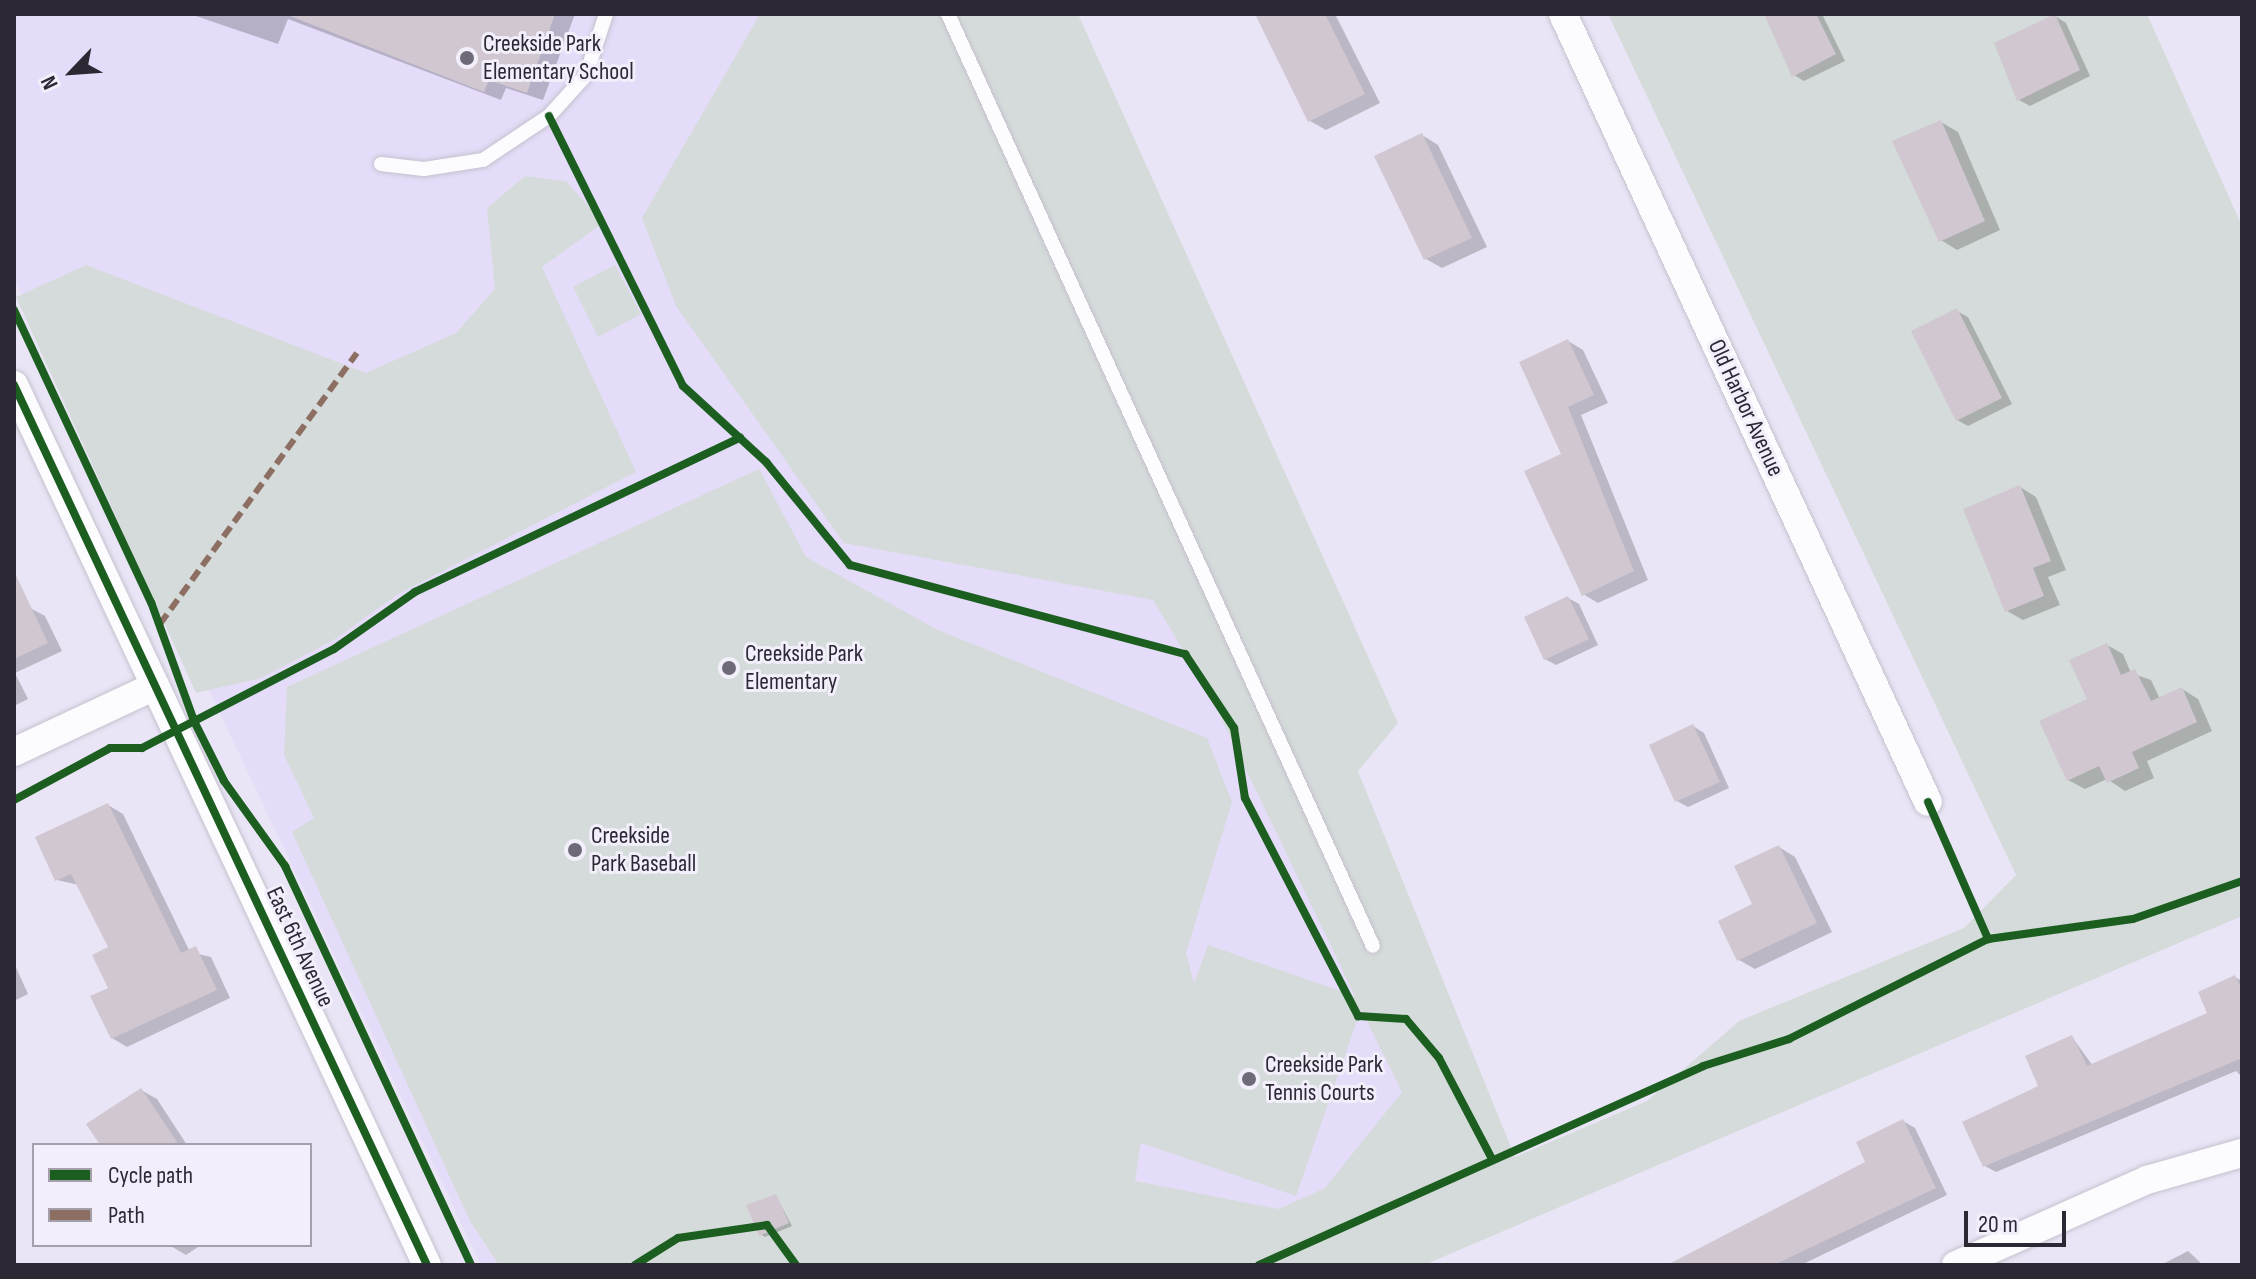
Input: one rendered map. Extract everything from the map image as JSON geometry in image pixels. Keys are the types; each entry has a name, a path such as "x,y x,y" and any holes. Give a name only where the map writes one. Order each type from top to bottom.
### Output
{"street":[{"name":"Old Harbor Avenue","path":"1563,14 1928,802"},
{"name":"East 6th Avenue","path":"14,385 427,1265"},
{"path":"14,752 155,686"},
{"path":"1956,1265 2147,1180 2242,1153"}],"lane":[{"path":"381,164 424,169 496,151 549,116 586,75 606,14"},
{"path":"948,14 1373,946"}],"shaded area":[{"name":"Creekside Park Elementary","path":"14,14 958,14 1469,1123 1156,1265 481,1265 14,278"},
{"path":"760,14 1078,14 1398,723 1358,771 1515,1157 1647,1101 1739,1021 1964,928 2016,875 1608,14 2147,14 2242,226 2242,916 1424,1265 499,1265 470,1221 292,832 314,818 284,755 287,687 759,469 806,557 938,630 1207,738 1232,802 1186,953 1194,983 1208,945 1355,996 1209,693 1153,600 844,543 676,306 642,218","holes":["1361,1009 1402,1092 1325,1188 1279,1209 1135,1181 1141,1143 1296,1196"]},
{"path":"525,176 566,181 603,223 542,267 636,472 398,594 337,638 261,678 196,693 16,297 86,265 366,373 456,333 495,289 487,208"},
{"path":"615,265 641,314 598,337 573,287"}],"building":[{"name":"Creekside Park Elementary School","path":"285,14 555,14 527,93 489,80 484,92"},
{"path":"1255,14 1325,14 1365,94 1308,122"},
{"path":"1764,14 1816,14 1836,54 1792,77"},
{"path":"2055,14 2080,70 2017,101 1994,43"},
{"path":"1941,120 1985,221 1939,242 1892,141"},
{"path":"1422,133 1472,238 1424,260 1374,156"},
{"path":"1957,308 2002,398 1956,421 1911,331"},
{"path":"1568,339 1594,395 1568,407 1634,571 1582,596 1524,471 1561,454 1519,362"},
{"path":"2020,485 2051,561 2033,568 2044,596 2005,612 1963,509"},
{"path":"14,571 48,643 14,659"},
{"path":"1568,596 1589,639 1544,660 1524,617"},
{"path":"2107,643 2121,675 2135,669 2151,701 2182,687 2197,722 2132,752 2139,768 2107,783 2099,766 2067,781 2039,721 2087,699 2069,660"},
{"path":"1693,724 1720,782 1675,802 1649,745"},
{"path":"108,803 181,953 196,946 217,990 111,1039 90,996 108,988 92,955 108,947 71,874 55,881 35,837"},
{"path":"1779,845 1817,923 1737,961 1718,921 1752,904 1734,866"},
{"path":"2235,975 2242,990 2242,1058 1983,1167 1962,1122 2038,1086 2025,1056 2072,1035 2087,1066 2207,1013 2198,992"},
{"path":"141,1088 178,1143 99,1143 86,1124"},
{"path":"1903,1119 1936,1188 1774,1265 1667,1265 1865,1162 1856,1142"},
{"path":"776,1194 789,1223 759,1236 746,1205"}],"marked path":[{"path":"160,624 357,353"}],"cycle path":[{"path":"549,116 683,386 766,462 850,565 1185,654 1234,728 1245,798 1358,1016 1406,1019 1439,1058 1491,1157"},
{"path":"14,310 151,602 194,721 224,781 285,866 471,1265"},
{"path":"14,385 427,1265"},
{"path":"14,800 110,748 142,748 334,649 415,592 740,438"},
{"path":"1928,802 1988,939"},
{"path":"1259,1265 1703,1066 1789,1039 1988,939 2133,919 2242,881"},
{"path":"635,1265 678,1238 767,1225 796,1265"}],"place":[{"name":"Creekside Park Elementary School","path":"467,58"},
{"name":"Creekside Park Elementary","path":"729,668"},
{"name":"Creekside Park Baseball","path":"575,850"},
{"name":"Creekside Park Tennis Courts","path":"1249,1079"}]}
